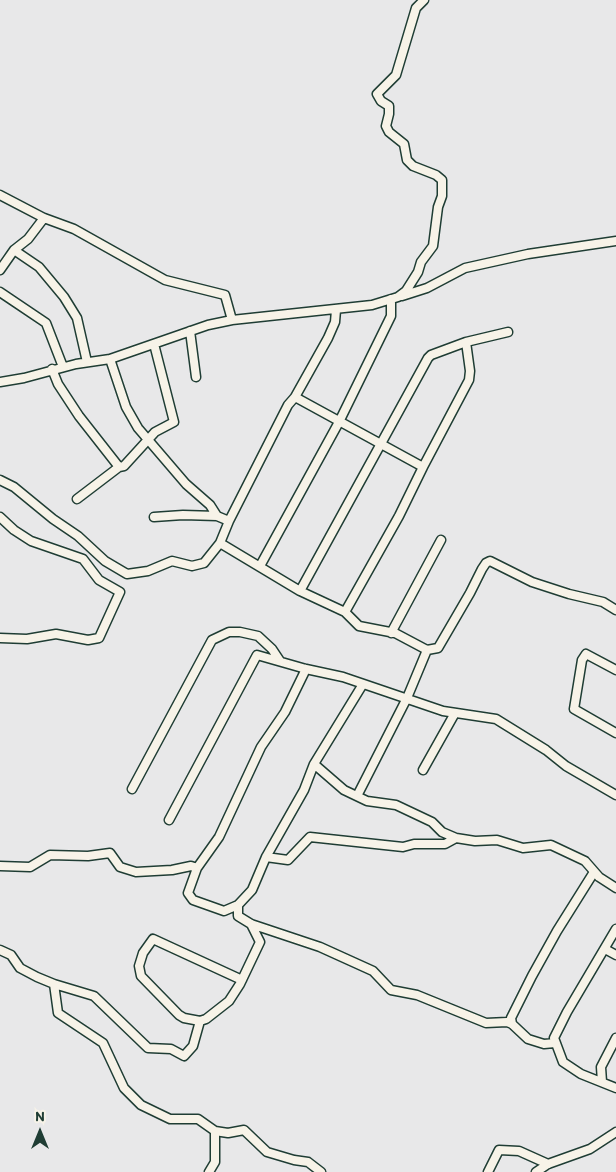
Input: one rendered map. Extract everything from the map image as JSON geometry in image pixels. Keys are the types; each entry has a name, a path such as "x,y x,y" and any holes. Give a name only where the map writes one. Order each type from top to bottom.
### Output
{"street":[{"path":"394,298 406,291 418,272 421,262 433,246 438,207 442,196 442,180 436,175 413,166 408,160 404,144 389,132 386,126 390,114 390,106 380,101 377,94 396,75 416,8 424,0"},
{"path":"0,195 44,218 74,230 165,280 225,295 232,320"},
{"path":"0,270 14,250 28,240 44,218"},
{"path":"0,382 24,378 52,369 110,359 208,325 232,320 372,305 427,288 465,268 528,254 616,241"},
{"path":"14,250 39,267 64,297 76,318 87,362"},
{"path":"0,292 46,323 64,367"},
{"path":"260,566 339,422 391,316 394,298"},
{"path":"0,480 14,488 53,520 78,536 105,561 127,574 148,571 172,561 192,566 204,563 220,543 228,521 288,405 295,397 328,338 336,310"},
{"path":"190,331 196,377"},
{"path":"300,592 428,358 431,355 466,342 508,332"},
{"path":"345,612 400,516 423,467 469,380 470,371 466,342"},
{"path":"77,499 119,467 124,466 155,432 174,422 154,344"},
{"path":"110,359 126,407 138,428 186,484 210,505 216,516"},
{"path":"52,369 58,384 79,416 119,467"},
{"path":"295,397 423,467"},
{"path":"154,518 182,515 216,516 228,521"},
{"path":"0,518 31,541 83,558 99,580 120,592 99,638 88,640 56,634 27,639 0,638"},
{"path":"391,633 440,540"},
{"path":"220,543 300,592 345,612 359,626 391,633 427,650 438,648 482,569 490,561 532,582 569,594 603,602 616,610"},
{"path":"132,789 212,640 229,632 240,632 258,636 272,649 280,661"},
{"path":"357,796 407,698 427,650"},
{"path":"616,670 586,654 582,660 574,709 616,733"},
{"path":"168,820 257,655 343,677 454,713 496,719 546,750 566,766 616,795"},
{"path":"306,669 285,712 262,747 219,836 197,868 188,893 193,900 224,910 238,905 252,890 266,857 304,790 314,764 363,684"},
{"path":"424,770 454,713"},
{"path":"314,764 344,790 368,801 396,805 432,822 442,832 456,838 475,841 497,840 523,848 551,845 585,861 598,878 616,888"},
{"path":"266,857 288,860 310,837 403,847 414,844 445,844 456,838"},
{"path":"0,866 30,867 50,855 88,856 110,853 120,867 136,872 172,870 191,866 197,868"},
{"path":"512,1024 511,1018 532,976 557,931 594,872"},
{"path":"238,905 238,916 251,924 320,946 373,971 391,990 417,995 486,1023 507,1022 512,1024 528,1039 544,1044 555,1044"},
{"path":"242,980 153,939 150,941 139,966 141,976 179,1015 184,1018 200,1021 206,1019 229,1001 242,980 260,942 251,924"},
{"path":"616,929 567,1012 554,1038 563,1062 581,1074 616,1088"},
{"path":"605,949 616,955"},
{"path":"0,950 11,955 20,968 37,977 94,996 148,1048 171,1049 184,1056 193,1046 200,1021"},
{"path":"54,984 58,1014 103,1043 124,1088 141,1105 170,1119 198,1119 215,1131 244,1130 267,1152 308,1162 321,1172"},
{"path":"602,1082 601,1067 616,1038"},
{"path":"209,1172 215,1162 215,1131"},
{"path":"536,1172 548,1164 590,1149 616,1132"},
{"path":"488,1172 499,1150 519,1151 548,1164"}]}
